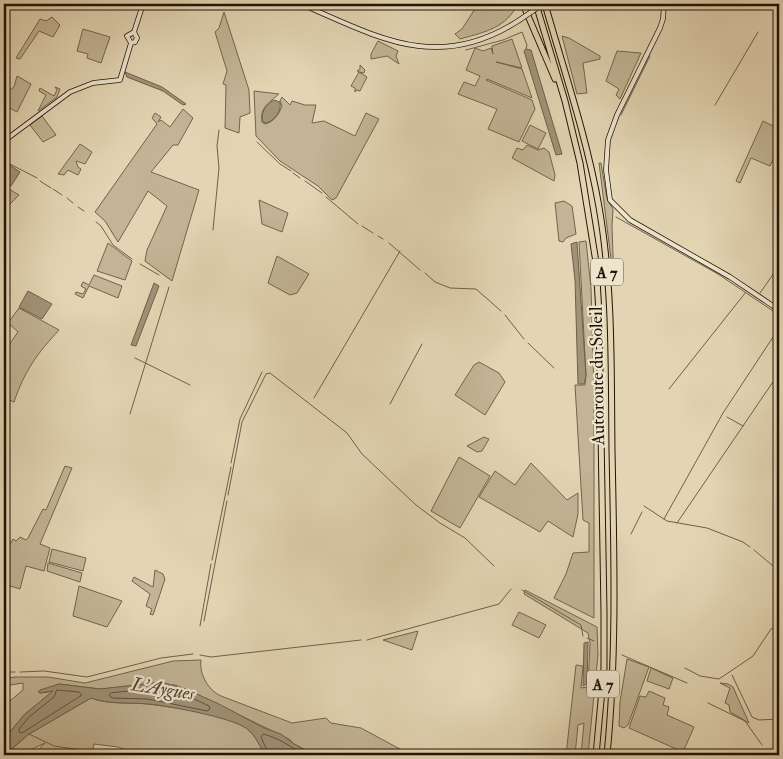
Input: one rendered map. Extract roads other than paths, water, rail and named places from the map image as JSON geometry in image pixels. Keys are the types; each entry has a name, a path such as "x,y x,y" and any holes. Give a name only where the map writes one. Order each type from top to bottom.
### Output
{"highway":[{"path":"523,4 565,102"},
{"name":"Autoroute du Soleil","path":"536,4 565,102 592,228 599,314 604,643 596,755"},
{"name":"Autoroute du Soleil","path":"544,4 592,169 601,222 608,283 614,622 613,690 607,755"}],"main road":[{"path":"5,139 60,98 78,88 92,83 120,80 131,43 127,36 134,32 143,4"},
{"path":"300,4 392,42 425,48 450,47 477,41 518,21 544,4"},
{"path":"664,4 660,28 617,115 608,140 606,170 610,200 630,220 730,277 779,310"},
{"path":"131,43 135,42 138,38 134,32"}],"water":[{"path":"526,49 531,50 562,154 556,155 524,51"},
{"path":"125,72 162,87 186,104 183,105 163,91 127,77"},
{"path":"274,100 280,102 279,112 272,120 266,123 263,122 262,115 264,109"},
{"path":"4,161 20,172 11,186 4,182"},
{"path":"577,242 586,376 584,384 578,384 575,280 571,244"},
{"path":"154,283 159,286 136,346 131,345"},
{"path":"28,291 52,304 42,319 19,307"},
{"path":"588,642 587,684 583,686 584,643"},
{"name":"L'Aygues","path":"162,682 188,690 221,705 264,728 281,734 294,744 315,755 266,755 255,737 246,728 213,716 158,705 112,702 91,698 29,734 4,755 4,739 25,714 53,691 40,693 38,692 40,690 59,684 100,689"}],"waterway":[{"path":"466,50 503,40 522,32 527,45 526,49"},
{"path":"715,105 758,32"},
{"path":"621,115 650,56"},
{"path":"213,230 219,168 217,146 219,130"},
{"path":"257,142 280,164 291,171"},
{"path":"4,157 10,164 37,178"},
{"path":"293,173 300,178"},
{"path":"40,181 51,188"},
{"path":"305,181 322,193"},
{"path":"53,189 62,195"},
{"path":"326,197 358,224"},
{"path":"67,198 73,203"},
{"path":"78,207 84,211"},
{"path":"616,217 718,274 779,315"},
{"path":"96,222 101,226 113,245 132,259"},
{"path":"362,226 373,233"},
{"path":"378,236 383,239"},
{"path":"389,243 420,270"},
{"path":"314,398 400,251"},
{"path":"140,264 159,275"},
{"path":"760,293 779,266"},
{"path":"425,273 435,282 450,288 476,289 501,311"},
{"path":"130,414 169,287"},
{"path":"669,389 746,292"},
{"path":"505,315 524,339"},
{"path":"664,519 723,413 779,328"},
{"path":"528,343 554,368"},
{"path":"390,404 422,344"},
{"path":"135,358 190,385"},
{"path":"231,463 240,419 262,372"},
{"path":"228,495 242,422 266,374 270,373 347,433 362,454 416,505 440,523 465,538 494,566"},
{"path":"677,523 779,373"},
{"path":"727,417 743,426"},
{"path":"212,560 231,467"},
{"path":"204,621 227,501"},
{"path":"644,506 667,521 707,528 743,542 750,547"},
{"path":"631,534 642,512"},
{"path":"754,550 779,571"},
{"path":"200,626 211,564"},
{"path":"367,640 499,604 511,589"},
{"path":"522,590 581,625 583,636"},
{"path":"685,668 700,676 719,679 753,656 771,629 779,625"},
{"path":"587,638 594,641"},
{"path":"200,655 211,657 361,640"},
{"name":"L'Aygues","path":"20,672 44,671 87,677 161,658 193,654"},
{"path":"622,655 687,683"},
{"path":"4,672 15,672"},
{"path":"732,675 752,717 759,720 779,719"},
{"path":"708,703 745,721 762,745"},
{"path":"29,734 54,746 102,755"}]}
